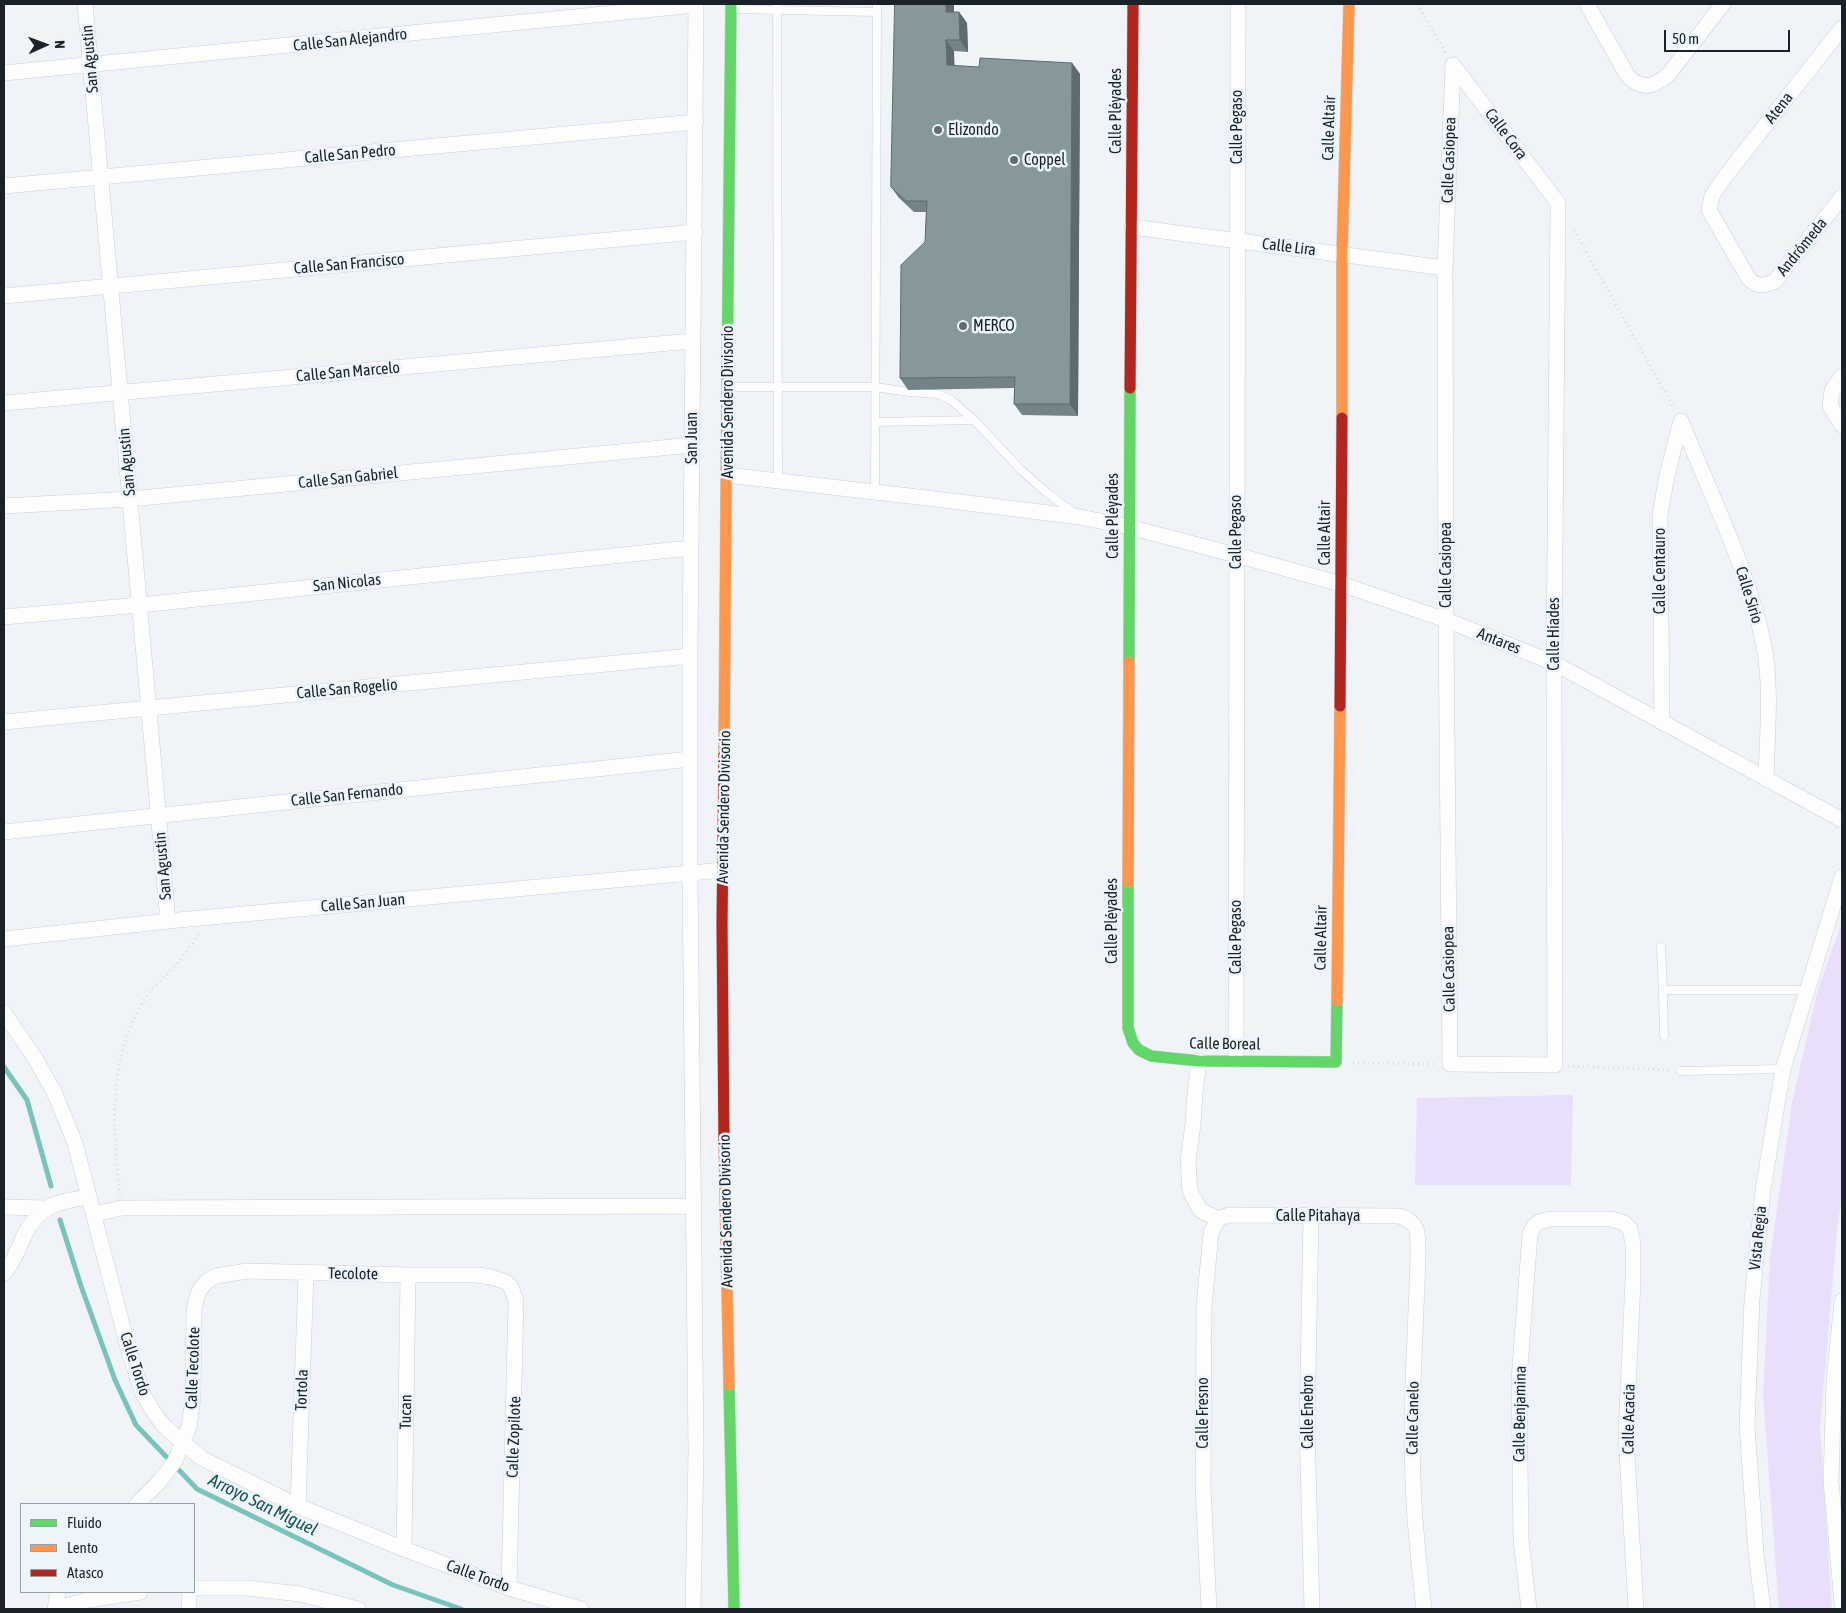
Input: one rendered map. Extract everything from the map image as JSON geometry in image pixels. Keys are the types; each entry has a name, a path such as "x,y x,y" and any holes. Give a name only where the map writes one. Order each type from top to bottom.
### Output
{"street":[{"name":"San Agustin","path":"85,4 168,921"},
{"name":"Calle San Alejandro","path":"4,73 91,66 696,4"},
{"name":"San Juan","path":"690,872 690,548 695,232 696,4"},
{"name":"Calle Pléyades","path":"1128,1028 1133,4"},
{"name":"Calle Pegaso","path":"1236,1060 1236,240 1238,4"},
{"name":"Calle Altair","path":"1336,1062 1342,584 1342,254 1349,4"},
{"path":"1587,4 1627,75 1635,83 1645,86 1657,84 1668,75 1723,4"},
{"name":"Avenida Sendero Divisorio","path":"731,6 723,870 723,1088 734,1609"},
{"name":"Atena","path":"1756,285 1749,279 1710,210 1712,196 1842,28"},
{"name":"Calle Cora","path":"1452,65 1558,203"},
{"name":"Calle Casiopea","path":"1450,1064 1445,268 1452,65"},
{"name":"Calle San Pedro","path":"4,186 696,122"},
{"name":"Andrómeda","path":"1756,285 1775,282 1842,197"},
{"name":"Calle Híades","path":"1555,1065 1554,663 1558,203"},
{"name":"Calle Lira","path":"1132,227 1445,268"},
{"name":"Calle San Francisco","path":"4,296 695,232"},
{"name":"Calle San Marcelo","path":"4,403 692,341"},
{"path":"1839,380 1830,397 1830,406 1842,425"},
{"name":"Calle Centauro","path":"1662,723 1660,515 1667,475 1681,421"},
{"name":"Calle Sirio","path":"1681,421 1741,568 1755,611 1764,648 1768,685 1766,779"},
{"name":"Calle San Gabriel","path":"4,506 130,499 692,445"},
{"name":"Antares","path":"728,476 1080,517 1129,527 1342,584 1446,620 1554,663 1842,820"},
{"name":"San Nicolas","path":"4,617 140,605 690,548"},
{"name":"Calle San Rogelio","path":"4,722 690,656"},
{"name":"Calle San Fernando","path":"4,832 690,759"},
{"name":"Calle San Juan","path":"4,939 206,917 723,870"},
{"name":"Avenida Sendero Divisorio","path":"690,872 696,1452 693,1609"},
{"name":"Vista Regia","path":"1763,1609 1756,1553 1747,1426 1752,1299 1763,1190 1783,1069 1842,877"},
{"name":"Calle Tordo","path":"4,1013 35,1058 55,1094 75,1143 130,1355 143,1394 163,1425 200,1458 298,1506 404,1549 509,1588 582,1609"},
{"name":"Calle Boreal","path":"1128,1028 1133,1043 1140,1050 1152,1056 1199,1061 1336,1062"},
{"path":"1199,1061 1188,1161 1190,1191 1200,1210 1218,1219"},
{"path":"1450,1064 1555,1065"},
{"path":"4,1207 45,1208 68,1200 89,1196"},
{"path":"94,1214 122,1208 694,1206"},
{"path":"4,1272 15,1257 24,1235 36,1217 45,1208"},
{"name":"Calle Pitahaya","path":"1218,1219 1229,1215 1399,1216 1412,1221 1415,1226"},
{"name":"Calle Enebro","path":"1311,1216 1307,1429 1312,1609"},
{"name":"Calle Fresno","path":"1208,1609 1203,1486 1204,1306 1211,1233 1218,1219"},
{"name":"Calle Acacia","path":"1539,1222 1550,1219 1611,1219 1624,1222 1630,1229 1633,1244 1633,1280 1626,1436 1636,1609"},
{"name":"Calle Benjamina","path":"1529,1609 1521,1540 1520,1380 1530,1234 1534,1226 1539,1222"},
{"name":"Calle Canelo","path":"1415,1226 1418,1237 1418,1254 1412,1412 1413,1479 1416,1534 1424,1609"},
{"name":"Tecolote","path":"199,1291 206,1282 216,1276 247,1271 477,1275 499,1280 512,1287"},
{"name":"Tortola","path":"298,1506 306,1273"},
{"name":"Tucan","path":"404,1549 408,1275"},
{"name":"Calle Zopilote","path":"509,1588 517,1317 516,1301 512,1287"},
{"name":"Calle Tecolote","path":"138,1503 160,1481 175,1461 183,1444 192,1413 194,1311 199,1291"},
{"path":"1842,1301 1834,1381 1831,1481 1842,1603"},
{"path":"195,1588 247,1588 300,1602 358,1609"},
{"path":"58,1593 55,1609 88,1605 136,1593"},
{"path":"189,1593 189,1609"}],"lane":[{"path":"731,6 877,8 875,493"},
{"path":"777,7 778,481"},
{"path":"728,387 875,387 938,394 951,400 974,420 1046,492 1080,517"},
{"path":"875,422 974,420"},
{"path":"1661,947 1664,1036"},
{"path":"1663,990 1808,990"},
{"path":"1681,1071 1783,1069"}],"path":[{"path":"1417,4 1452,65"},
{"path":"1573,228 1681,421"},
{"path":"122,1208 114,1146 114,1088 125,1040 148,994 175,966 194,941 206,917"},
{"path":"1336,1062 1450,1064"},
{"path":"1555,1065 1681,1071"}],"shaded area":[{"path":"1842,922 1842,1196 1837,1230 1820,1429 1832,1609 1779,1609 1763,1395 1770,1259 1792,1102 1818,989"},
{"path":"1573,1095 1571,1185 1415,1185 1417,1098"}],"building":[{"path":"895,4 946,4 946,12 959,12 960,40 946,40 947,65 979,67 980,58 1072,63 1070,404 1014,404 1015,377 900,378 901,265 925,242 927,201 906,201 891,187"}],"waterway":[{"name":"Arroyo San Miguel","path":"4,1067 27,1100 51,1186"},
{"name":"Arroyo San Miguel","path":"60,1220 81,1286 115,1380 136,1425 197,1489 393,1585 461,1609"}],"traffic: fast":[{"path":"727,383 731,4"},
{"path":"1129,662 1130,388"},
{"path":"1128,882 1128,1028 1133,1043 1139,1050 1151,1056 1199,1061 1336,1062 1337,1001"},
{"path":"729,1385 734,1609"}],"traffic: slow":[{"path":"1342,418 1342,254 1349,4"},
{"path":"724,755 727,383"},
{"path":"1128,882 1129,662"},
{"path":"1337,1001 1340,706"},
{"path":"724,1142 729,1385"}],"traffic: jam":[{"path":"1130,388 1133,4"},
{"path":"1340,706 1342,418"},
{"path":"724,755 722,923 724,1142"}],"place":[{"name":"Elizondo","path":"938,130"},
{"name":"Coppel","path":"1014,160"},
{"name":"MERCO","path":"963,326"}]}
